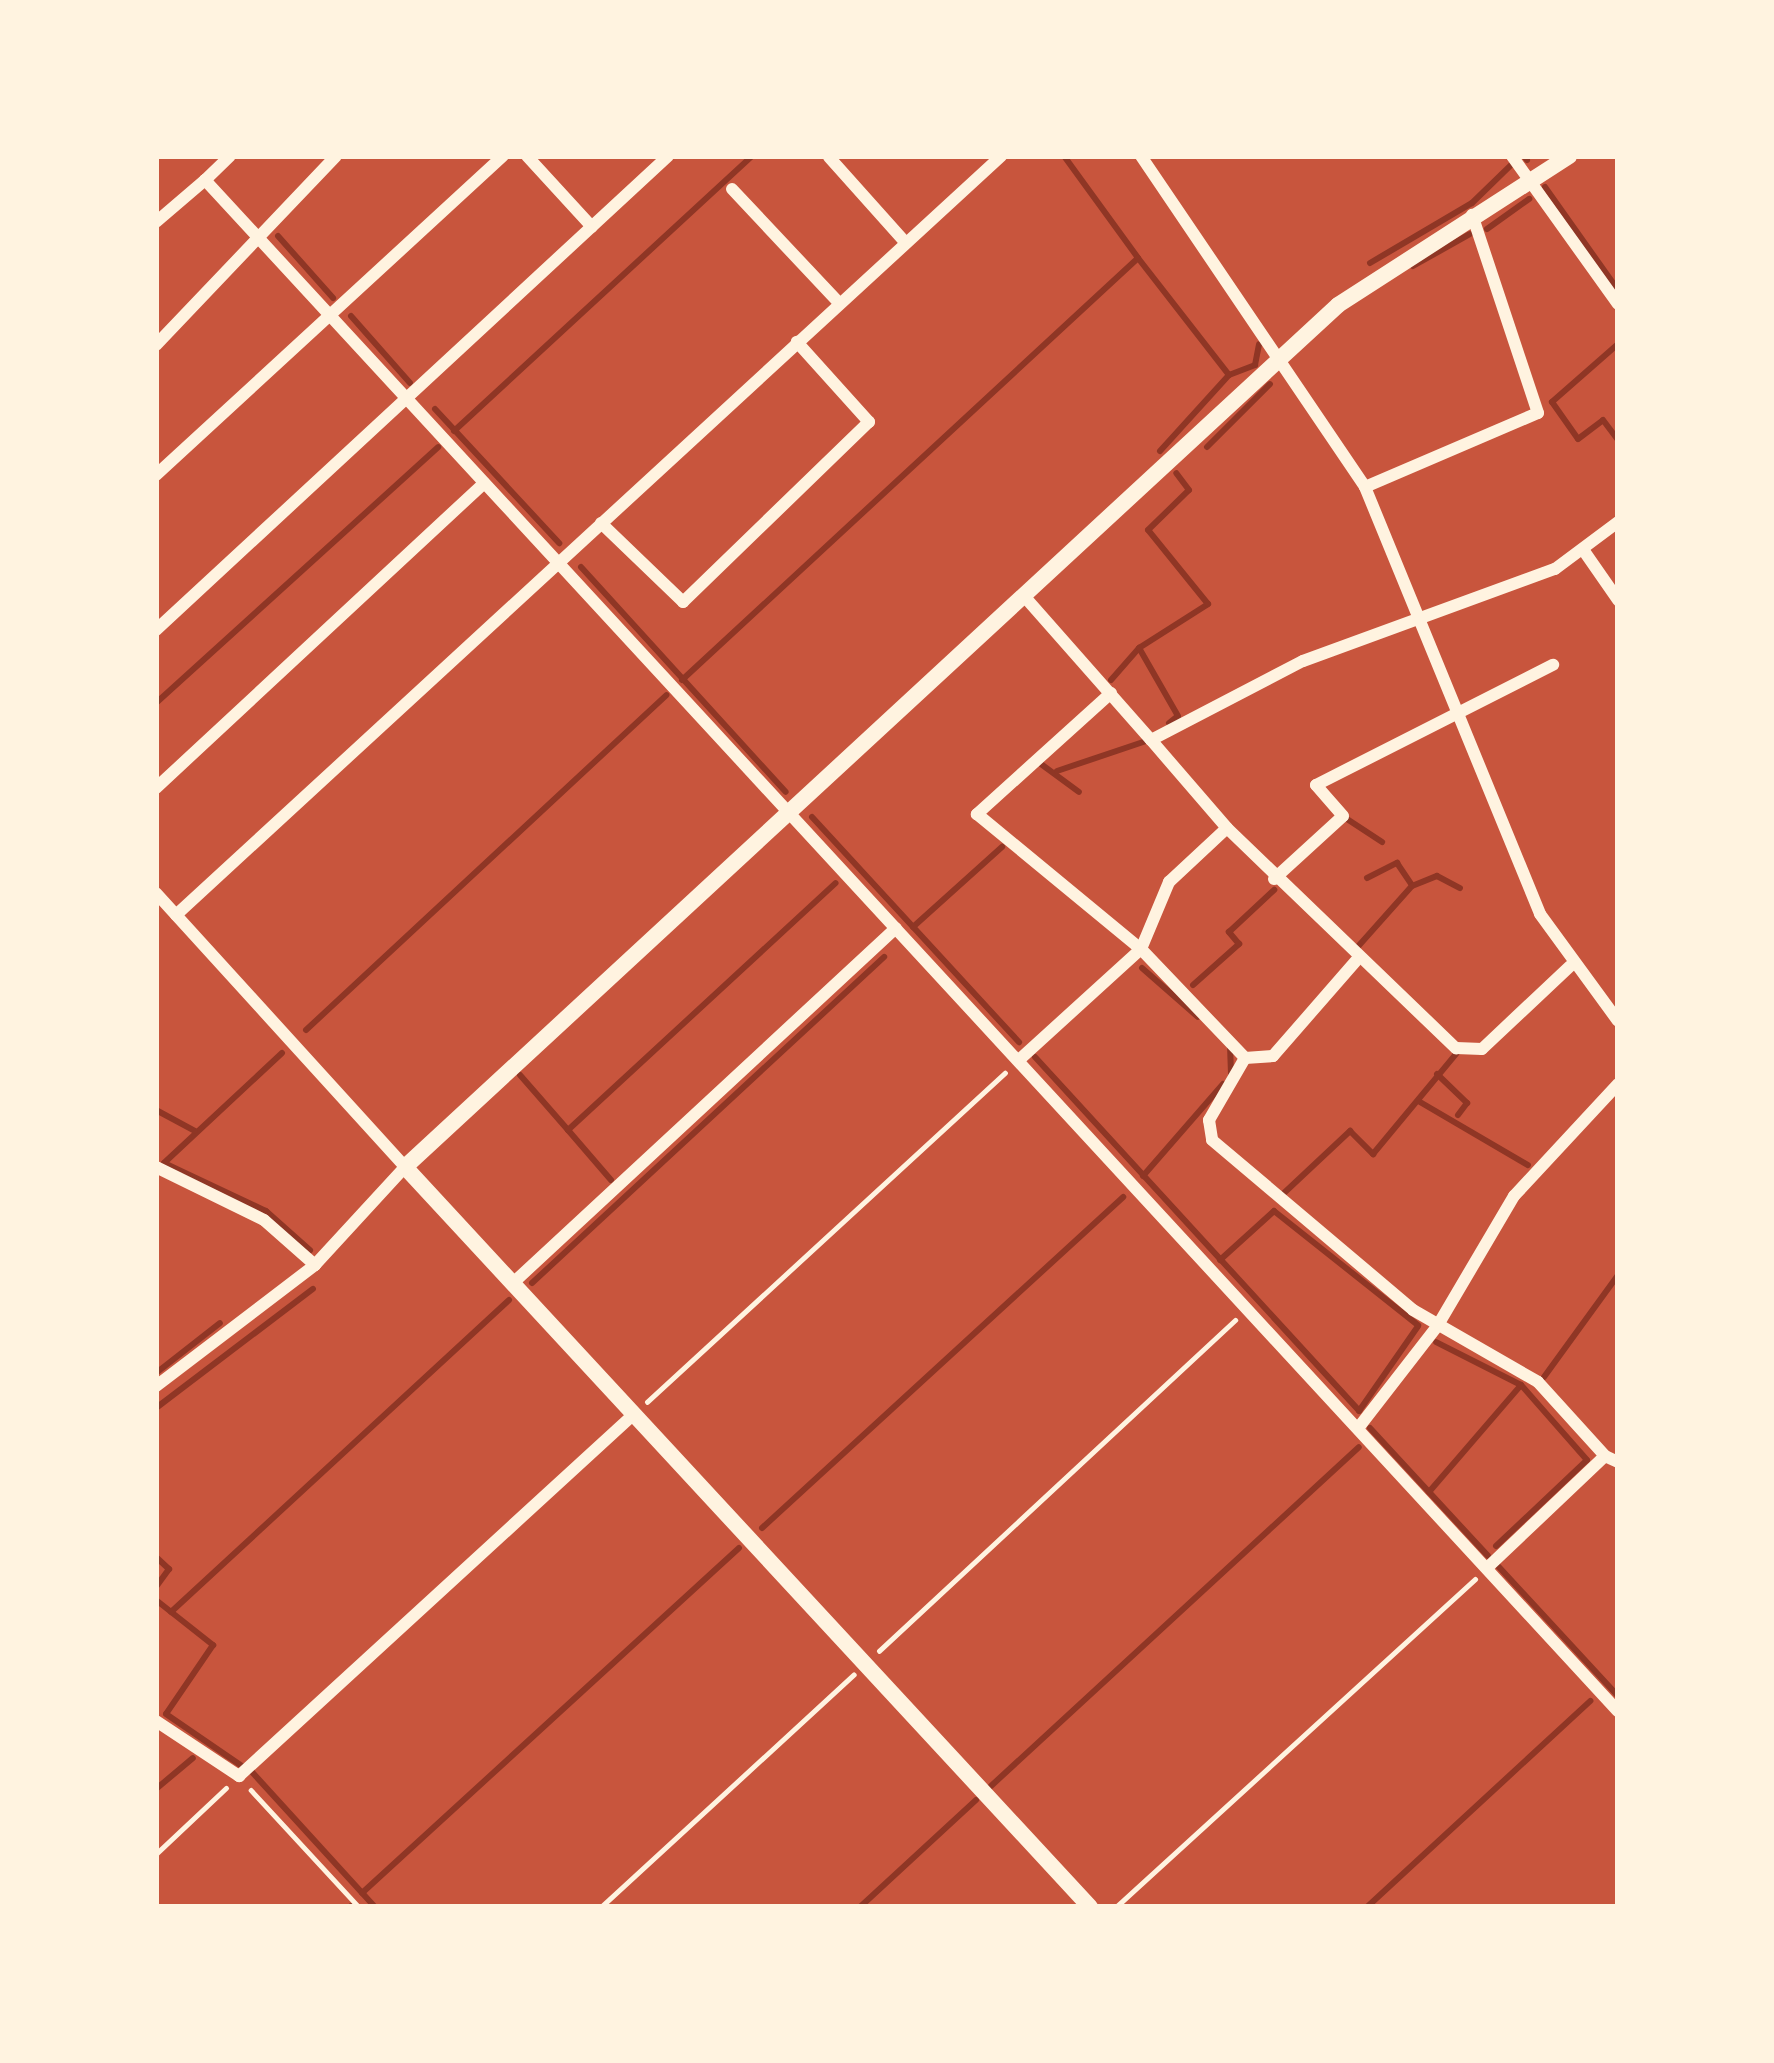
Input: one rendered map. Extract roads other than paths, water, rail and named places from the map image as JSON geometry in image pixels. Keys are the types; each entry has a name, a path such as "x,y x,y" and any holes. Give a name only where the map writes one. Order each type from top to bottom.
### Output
{"street":[{"path":"156,222 230,156"},
{"path":"156,345 335,156"},
{"path":"156,475 503,156"},
{"path":"527,156 592,226"},
{"path":"156,630 668,156"},
{"path":"176,915 1001,156"},
{"path":"1142,156 1365,487 1454,714 1570,966 1618,1021"},
{"path":"1512,156 1618,304"},
{"path":"156,1386 315,1264 405,1167 1388,264 1569,156"},
{"path":"829,158 905,242"},
{"path":"205,180 1618,1711"},
{"path":"732,189 839,303"},
{"path":"1365,487 1538,412 1472,215"},
{"path":"601,523 683,602 869,422 797,342"},
{"path":"156,788 484,483"},
{"path":"1151,740 1303,662 1417,622 1584,550 1618,521"},
{"path":"1584,550 1618,600"},
{"path":"1024,596 1274,879 1356,962 1456,1048 1482,1049 1570,966"},
{"path":"1274,879 1343,816 1316,784 1553,665"},
{"path":"1111,693 977,814 1141,949 1245,1058"},
{"path":"1020,1059 1141,949 1168,882 1228,828"},
{"path":"156,893 1090,1907"},
{"path":"513,1283 896,928"},
{"path":"1245,1058 1273,1056 1356,962"},
{"path":"1245,1058 1209,1120 1212,1140 1438,1325 1538,1382 1612,1459 1488,1567"},
{"path":"1358,1427 1438,1325 1514,1196 1618,1084"},
{"path":"156,1167 264,1220 315,1264"},
{"path":"156,1721 239,1776 634,1414"}],"waterway":[{"path":"454,431 752,156"},
{"path":"1064,156 1138,258"},
{"path":"1524,156 1527,160"},
{"path":"1370,263 1472,203 1511,165"},
{"path":"1545,187 1618,290"},
{"path":"1487,229 1529,199"},
{"path":"1413,266 1470,234"},
{"path":"278,236 333,298"},
{"path":"682,680 1138,258 1229,375"},
{"path":"351,316 410,383"},
{"path":"1160,451 1229,375 1255,365 1259,344"},
{"path":"1618,344 1552,402 1578,439 1603,420 1618,440"},
{"path":"1207,447 1270,384"},
{"path":"435,409 559,543"},
{"path":"156,703 438,447"},
{"path":"1169,723 1178,716 1139,648 1208,604 1148,530 1189,490 1176,473"},
{"path":"581,567 786,792"},
{"path":"1111,680 1139,648"},
{"path":"306,1030 667,695"},
{"path":"1057,771 1146,741"},
{"path":"1041,764 1079,792"},
{"path":"812,817 1019,1042"},
{"path":"1347,819 1382,842"},
{"path":"913,927 1002,847"},
{"path":"1367,878 1397,863 1412,885"},
{"path":"1354,951 1412,886 1437,876 1460,888"},
{"path":"611,1180 568,1130 836,883"},
{"path":"1193,985 1239,944 1229,932 1274,890"},
{"path":"532,1283 884,957"},
{"path":"1142,968 1198,1017"},
{"path":"1230,1045 1231,1073"},
{"path":"282,1053 164,1163 266,1211 310,1250"},
{"path":"1284,1193 1350,1131 1373,1154 1457,1053"},
{"path":"1035,1057 1359,1411 1418,1326"},
{"path":"1437,1074 1467,1103 1458,1115"},
{"path":"520,1075 568,1130"},
{"path":"1143,1176 1223,1084"},
{"path":"1420,1102 1528,1165"},
{"path":"156,1110 195,1131"},
{"path":"762,1528 1123,1197"},
{"path":"1220,1260 1274,1211 1418,1325"},
{"path":"1544,1377 1618,1275"},
{"path":"156,1408 313,1289"},
{"path":"171,1612 509,1300"},
{"path":"156,1373 220,1323"},
{"path":"1429,1492 1521,1385 1436,1342"},
{"path":"1496,1546 1587,1460 1521,1385"},
{"path":"1370,1428 1488,1556"},
{"path":"991,1786 1359,1447"},
{"path":"362,1893 739,1548"},
{"path":"156,1557 169,1569 156,1587"},
{"path":"1498,1566 1618,1696"},
{"path":"156,1600 213,1645 166,1714 242,1766"},
{"path":"1367,1907 1590,1701"},
{"path":"156,1789 193,1758"},
{"path":"252,1772 375,1907"},
{"path":"860,1907 976,1800"}]}
